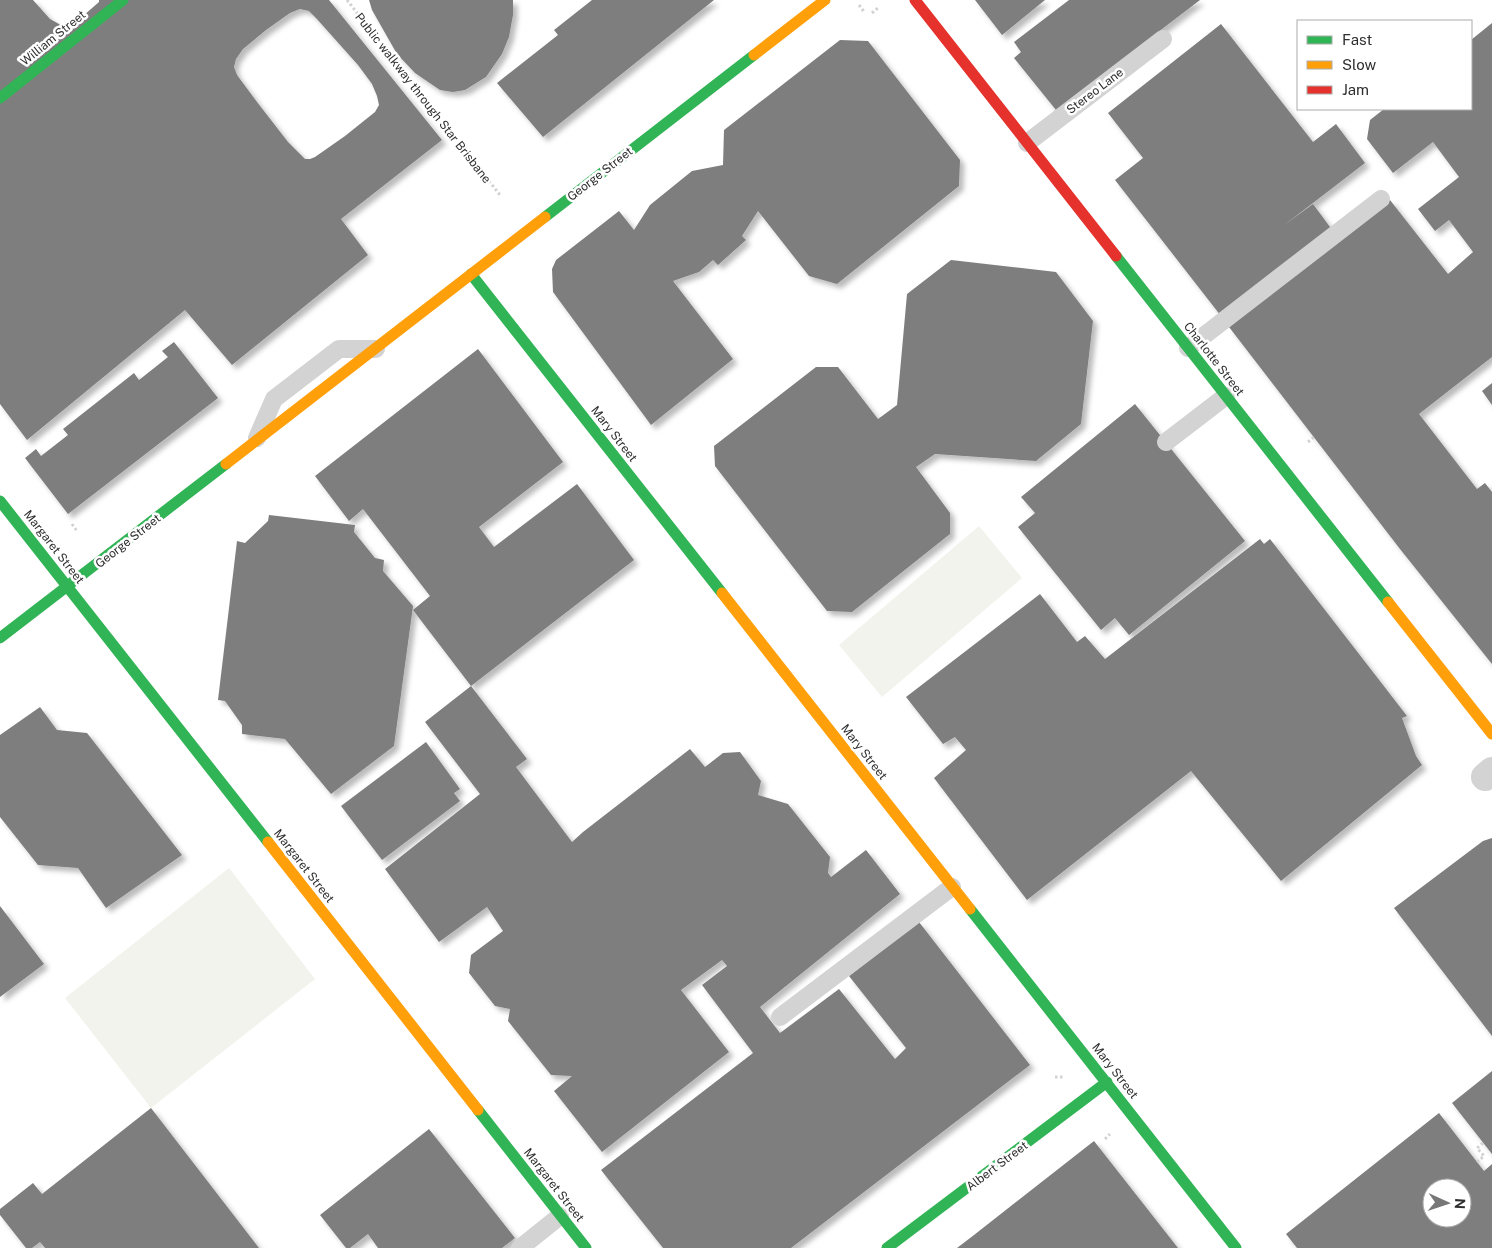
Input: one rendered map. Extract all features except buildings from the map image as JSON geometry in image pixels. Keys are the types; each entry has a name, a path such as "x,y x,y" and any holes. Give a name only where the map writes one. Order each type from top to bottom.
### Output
{"street":[{"name":"William Street","path":"0,98 123,0"},
{"name":"Charlotte Street","path":"915,0 1492,734"},
{"name":"George Street","path":"376,348 810,4"},
{"name":"Mary Street","path":"471,274 1236,1248"},
{"name":"George Street","path":"0,638 68,588 255,443"},
{"name":"Margaret Street","path":"0,501 586,1248"},
{"name":"Albert Street","path":"887,1248 1107,1082"}],"lane":[{"name":"Stereo Lane","path":"1027,143 1163,39"},
{"path":"1188,348 1381,199"},
{"name":"George Street","path":"255,443 274,399 339,349 376,348"},
{"path":"1166,442 1226,396"},
{"path":"780,1017 952,887"},
{"path":"520,1248 560,1216"}],"path":[{"name":"Public walkway through Star Brisbane","path":"347,0 500,195"},
{"path":"860,5 865,13"},
{"path":"872,13 879,7"},
{"path":"1308,442 1314,437"},
{"path":"72,524 77,531"},
{"path":"1055,1077 1062,1077"},
{"path":"1477,1162 1484,1156 1477,1148 1483,1143"}],"shaded area":[{"path":"979,526 1022,578 882,697 839,645"},
{"path":"229,868 315,979 151,1108 65,998"}],"traffic: fast":[{"path":"0,98 123,0"},
{"path":"545,217 754,55"},
{"path":"1116,256 1388,602"},
{"path":"471,274 722,593"},
{"path":"0,638 226,464"},
{"path":"0,501 268,842"},
{"path":"970,909 1236,1248"},
{"path":"887,1248 1107,1082"},
{"path":"478,1110 586,1248"}],"traffic: slow":[{"path":"754,55 825,0"},
{"path":"226,464 545,217"},
{"path":"722,593 970,909"},
{"path":"1388,602 1492,734"},
{"path":"268,842 478,1110"}],"traffic: jam":[{"path":"915,0 1116,256"}]}
